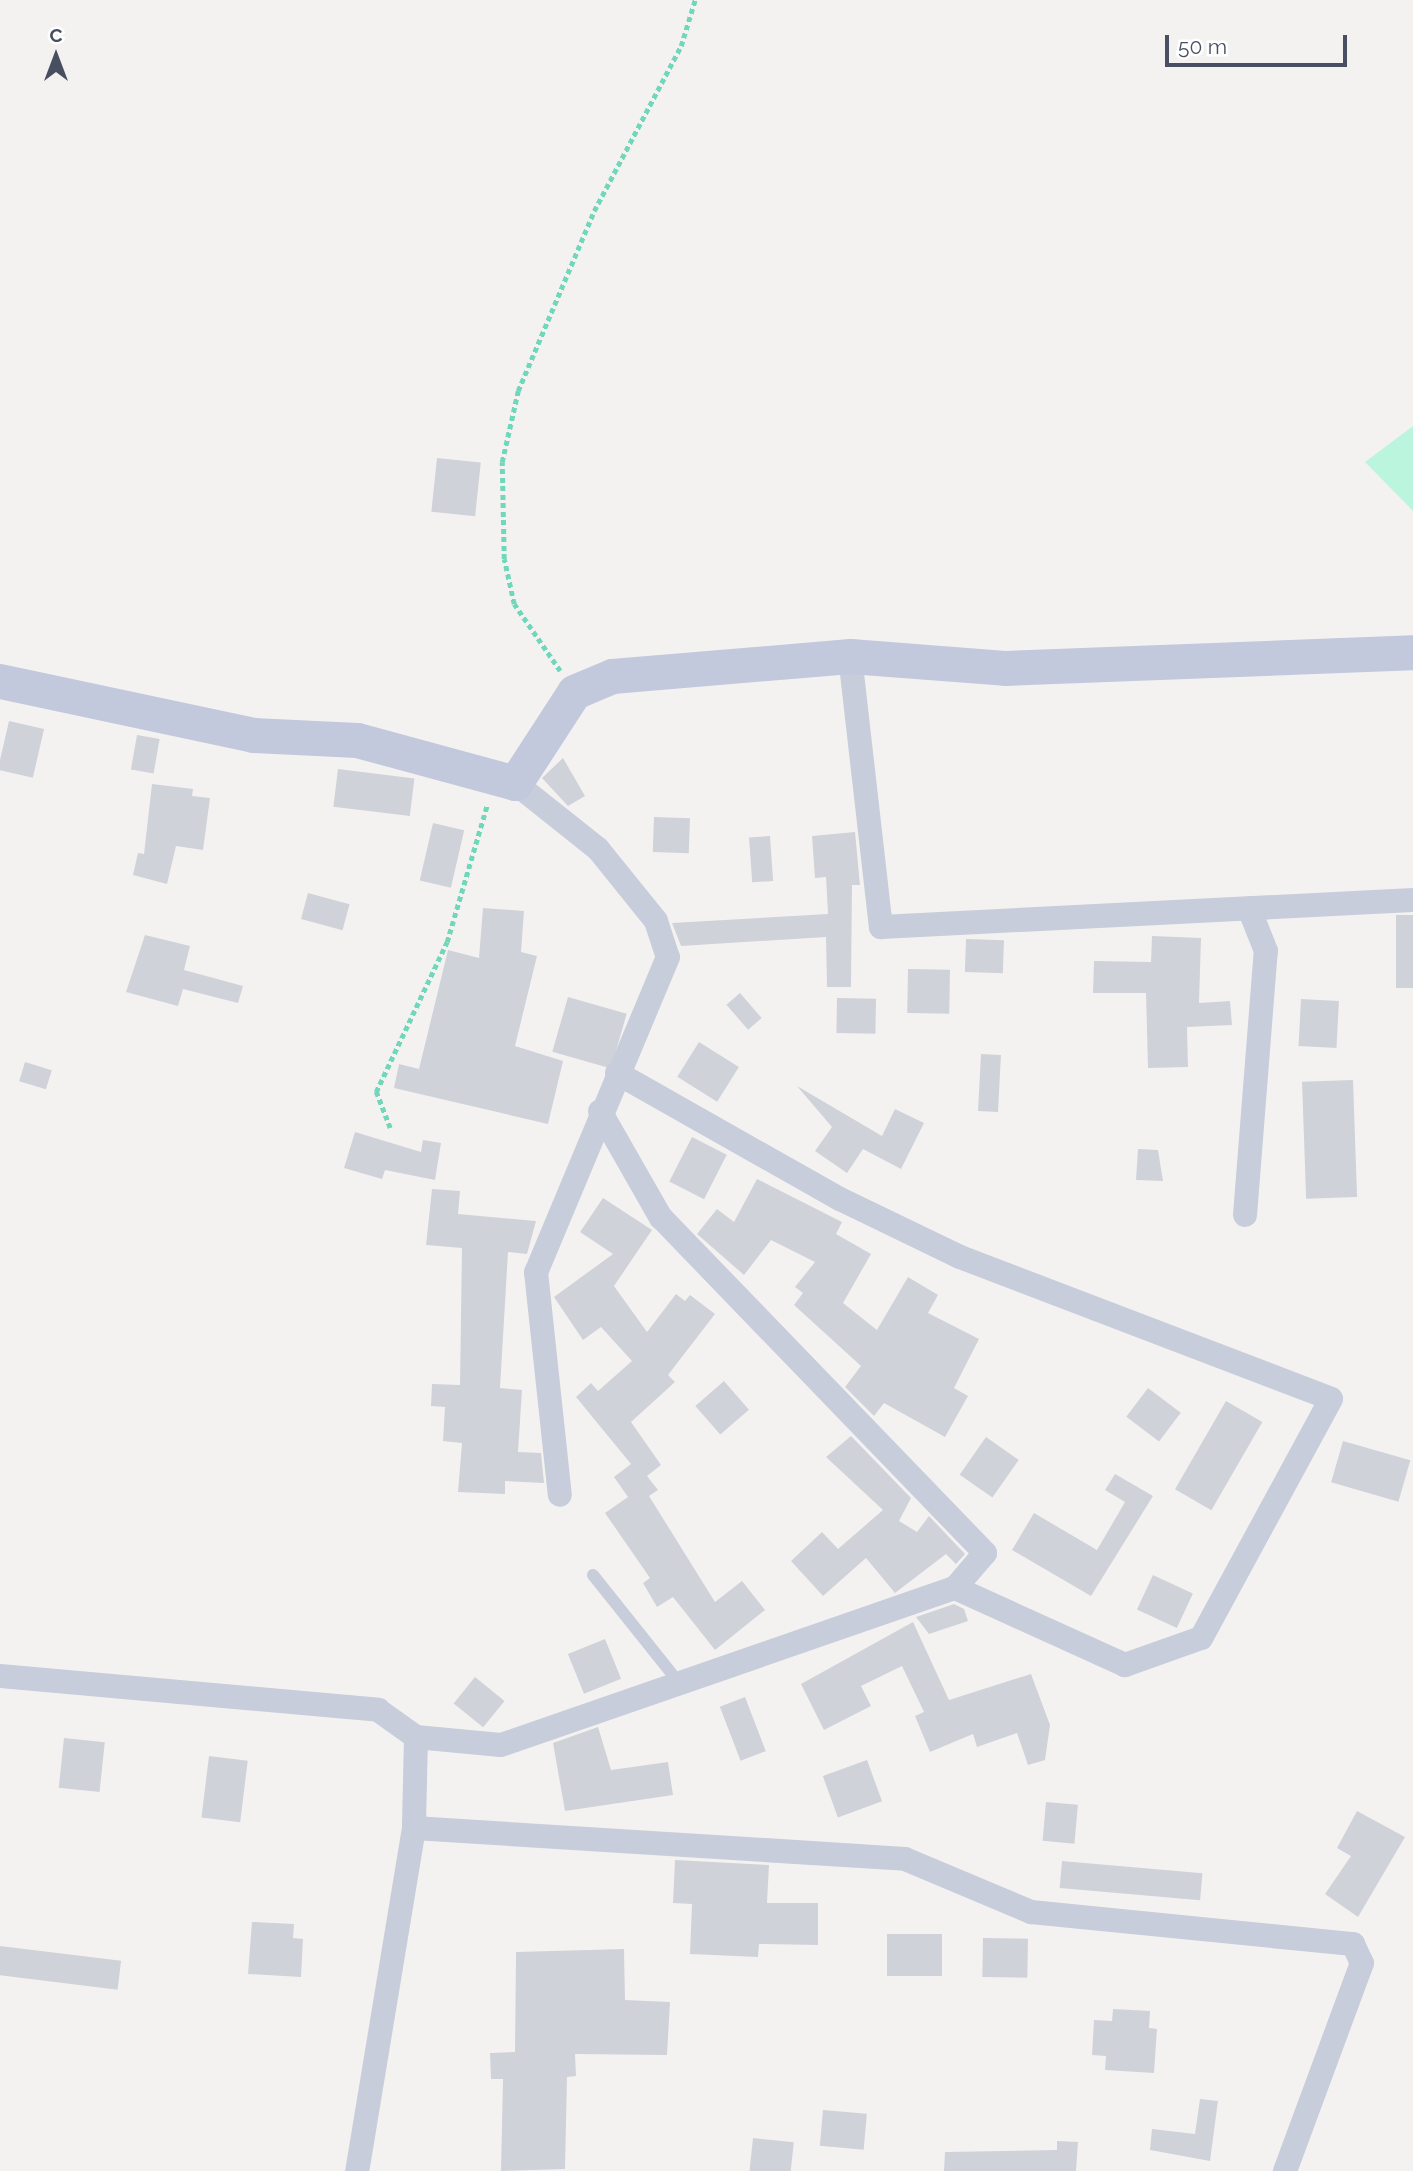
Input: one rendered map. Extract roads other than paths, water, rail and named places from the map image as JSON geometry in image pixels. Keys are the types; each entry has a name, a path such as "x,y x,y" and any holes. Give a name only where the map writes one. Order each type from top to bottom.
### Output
{"street":[{"path":"505,780 574,692 612,676 850,656 1005,668 1413,652"},
{"path":"850,656 881,928 1413,900"},
{"path":"0,681 253,735 357,740 505,780 598,849 656,921 668,957 600,1111 536,1272 560,1495"},
{"path":"1245,1215 1266,951 1249,908"},
{"path":"617,1073 840,1199 960,1257 1331,1399 1201,1638 1125,1665 956,1588"},
{"path":"0,1676 378,1710 416,1737 501,1745 956,1588 985,1553 661,1218 600,1111"},
{"path":"357,2171 414,1828 416,1737"},
{"path":"414,1828 905,1859 1031,1912 1353,1944 1362,1963 1285,2171"}],"lane":[{"path":"593,1575 680,1684"}]}
